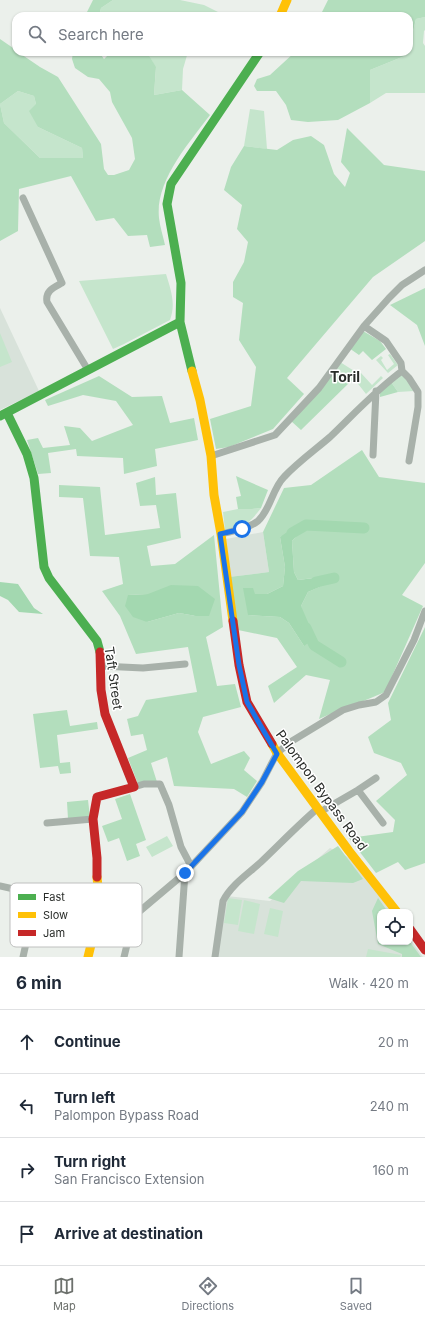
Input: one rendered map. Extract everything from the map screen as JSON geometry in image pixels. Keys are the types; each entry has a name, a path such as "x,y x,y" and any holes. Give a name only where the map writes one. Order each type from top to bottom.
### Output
{"main road":[{"path":"282,12 287,0"},
{"name":"Palompon Bypass Road","path":"257,56 171,184 167,204 182,283 180,322 200,400 211,456 214,495 239,665 247,702 277,754 395,909"},
{"path":"3,415 180,322"},
{"name":"Taft Street","path":"3,415 27,454 34,478 44,567 49,578 92,633 96,641 101,666 101,690 105,714 134,787"},
{"path":"98,883 97,858 92,819 97,797 134,787"},
{"path":"413,933 425,950"},
{"path":"88,957 90,947"}],"street":[{"path":"24,198 62,283 49,290 46,296 47,302 88,370"},
{"path":"211,456 275,435 319,388 364,326 402,285 425,270"},
{"path":"364,326 386,341 401,363 402,371 409,378 418,392 418,407 409,461"},
{"path":"220,534 242,529 257,522 283,478 330,437 376,391 402,371"},
{"path":"373,455 376,391"},
{"path":"142,909 185,873 242,812 262,782 277,754 292,741 344,710 359,705 376,702 386,695 414,640 425,611"},
{"path":"101,666 143,668 185,664"},
{"path":"215,957 223,901 226,894 307,817 358,790 376,778"},
{"path":"134,787 144,784 160,784 169,805 181,847 191,866"},
{"path":"358,790 383,823"},
{"path":"47,823 92,819"},
{"path":"179,957 185,873"},
{"path":"0,886 10,888"},
{"path":"23,957 25,947"},
{"path":"124,957 126,947"}],"shaded area":[{"path":"93,0 113,0 101,8 100,12 87,12"},
{"path":"113,0 180,0 204,5 218,12 100,12 101,8"},
{"path":"328,0 425,0 425,17 416,19 413,31 413,12 322,12"},
{"path":"425,17 423,43 425,46 425,93 386,93 370,103 370,70 405,56 413,56 413,31 416,19"},
{"path":"0,39 12,47 12,56 24,56 58,77 101,144 104,169 108,175 114,175 129,170 135,159 132,138 112,102 110,92 99,79 88,77 75,68 72,56 102,56 104,59 107,56 149,56 156,67 154,95 182,90 210,115 175,163 162,190 159,204 159,218 165,245 150,247 147,235 128,236 114,218 96,221 71,176 19,189 18,231 0,241","holes":["18,91 34,96 36,104 29,111 38,127 82,148 83,158 40,158 4,123 0,104"]},
{"path":"149,56 187,56 183,69 182,90 154,95 156,68"},
{"path":"291,56 405,56 370,70 370,103 338,120 308,122 291,120 286,105 276,91 257,91 254,86 257,79 270,75"},
{"path":"18,91 34,96 38,127 82,148 83,158 40,158 4,123 0,104"},
{"path":"250,109 264,111 267,149 244,146"},
{"path":"347,128 384,165 425,171 425,241 373,277 287,378 304,394 273,429 229,447 216,449 210,419 251,406 256,367 239,340 243,303 233,297 233,282 244,262 248,242 237,229 242,205 224,190 231,167 244,146 277,150 293,140 311,136 324,145 334,174 345,187 350,173 341,162"},
{"path":"166,274 173,303 170,320 113,349 79,281"},
{"path":"425,288 425,346 417,325 390,305"},
{"path":"0,308 39,391 0,410"},
{"path":"363,331 380,341 386,349 372,360 363,351 359,355 349,348"},
{"path":"0,333 12,362 0,367"},
{"path":"390,354 398,365 388,373 376,360 381,356 383,358 381,360 387,370 394,364 388,355"},
{"path":"340,362 359,374 361,373 372,385 381,376 383,378 366,394 355,380 350,382 336,368"},
{"path":"336,368 350,382 301,430 291,421"},
{"path":"401,375 405,375 414,391 398,392 391,382"},
{"path":"99,376 132,397 162,396 170,423 194,418 198,440 155,449 157,466 124,474 123,458 77,456 76,449 48,453 51,473 38,474 27,440 38,438 43,448 70,445 64,426 80,428 92,441 133,425 116,401 83,395 48,406 45,400"},
{"path":"391,382 398,392 380,397 380,391"},
{"path":"362,450 379,477 425,483 425,563 402,595 423,606 385,692 319,719 330,680 306,675 274,703 268,686 297,667 277,638 238,630 229,577 269,572 263,532 284,488 311,485","holes":["317,523 317,528 300,532 292,541 294,572 298,580 329,576 330,582 308,592 301,606 304,646 289,623 280,617 248,615 255,594 267,594 283,586 285,567 280,537"]},
{"path":"236,476 268,490 261,508 238,509 236,497 241,496"},
{"path":"155,477 156,495 176,493 181,538 147,546 151,566 175,564 214,535 223,627 206,637 217,686 235,684 241,707 203,717 198,732 211,764 244,751 250,758 244,770 257,781 247,797 234,789 174,786 167,757 151,763 157,782 138,784 128,758 147,750 143,734 131,736 127,719 138,716 146,700 197,692 188,647 136,654 120,616 102,591 123,584 119,557 90,556 83,498 59,497 59,485 100,487 105,535 160,528 156,505 140,506 136,483","holes":["148,594 196,616 179,613 147,622 128,595"]},
{"path":"261,508 246,524 225,530 223,512 238,509"},
{"path":"317,523 317,528 300,532 292,541 294,572 298,580 330,576 331,582 308,592 301,606 315,638 304,646 289,623 280,617 248,615 243,588 253,588 255,594 267,594 283,586 285,567 280,537 293,528"},
{"path":"263,532 269,572 229,577 226,539"},
{"path":"0,582 18,584 34,608 43,614 19,612 8,600 0,596"},
{"path":"171,585 198,586 215,599 209,616 196,616 179,613 147,622 133,617 125,606 128,595 148,594"},
{"path":"425,627 425,863 405,870 398,862 376,873 349,838 393,832 395,820 376,801 407,775 401,763 374,753 368,737 391,720 388,703"},
{"path":"67,710 70,726 97,722 98,729 57,735 60,763 70,762 71,773 60,774 58,766 40,768 33,714"},
{"path":"130,794 146,840 136,844 140,856 127,861 119,838 108,842 102,826 122,819 115,799"},
{"path":"88,800 90,817 68,819 67,802"},
{"path":"167,836 173,846 152,857 146,847"},
{"path":"338,846 363,879 353,883 301,881 284,903 268,898 298,871"},
{"path":"330,848 352,859 389,909 377,909 377,945 413,945 413,943 423,957 217,957 227,896 270,901"},
{"path":"228,898 242,900 238,925 224,923"},
{"path":"378,898 386,909 377,909 377,938 372,911"},
{"path":"244,900 260,904 254,934 238,931"},
{"path":"270,908 283,911 278,937 264,934"},
{"path":"380,945 412,945 421,957 402,957 402,954"},
{"path":"368,949 401,955 400,957 366,957"}],"waterway":[{"path":"292,533 306,525 364,528"},
{"path":"316,582 334,578"},
{"path":"306,628 314,645 341,662"}],"traffic: fast":[{"path":"180,322 181,283 167,204 171,184 257,56"},
{"path":"0,416 180,322 192,371"},
{"path":"7,413 27,454 34,478 44,567 49,578 97,641 100,652"}],"traffic: slow":[{"path":"282,12 287,0"},
{"path":"192,371 200,400 211,456 214,495 233,621"},
{"path":"272,744 349,851 395,909"},
{"path":"97,877 98,883"},
{"path":"88,957 90,947"}],"traffic: jam":[{"path":"233,621 239,665 247,702 272,744"},
{"path":"97,877 97,858 93,819 97,797 134,787 105,714 101,690 100,652"},
{"path":"413,933 425,950"}],"district":[{"name":"Toril","path":"345,377"}],"route":[{"path":"185,873 242,812 262,782 277,754 247,702 239,665 220,534 242,529"}]}
